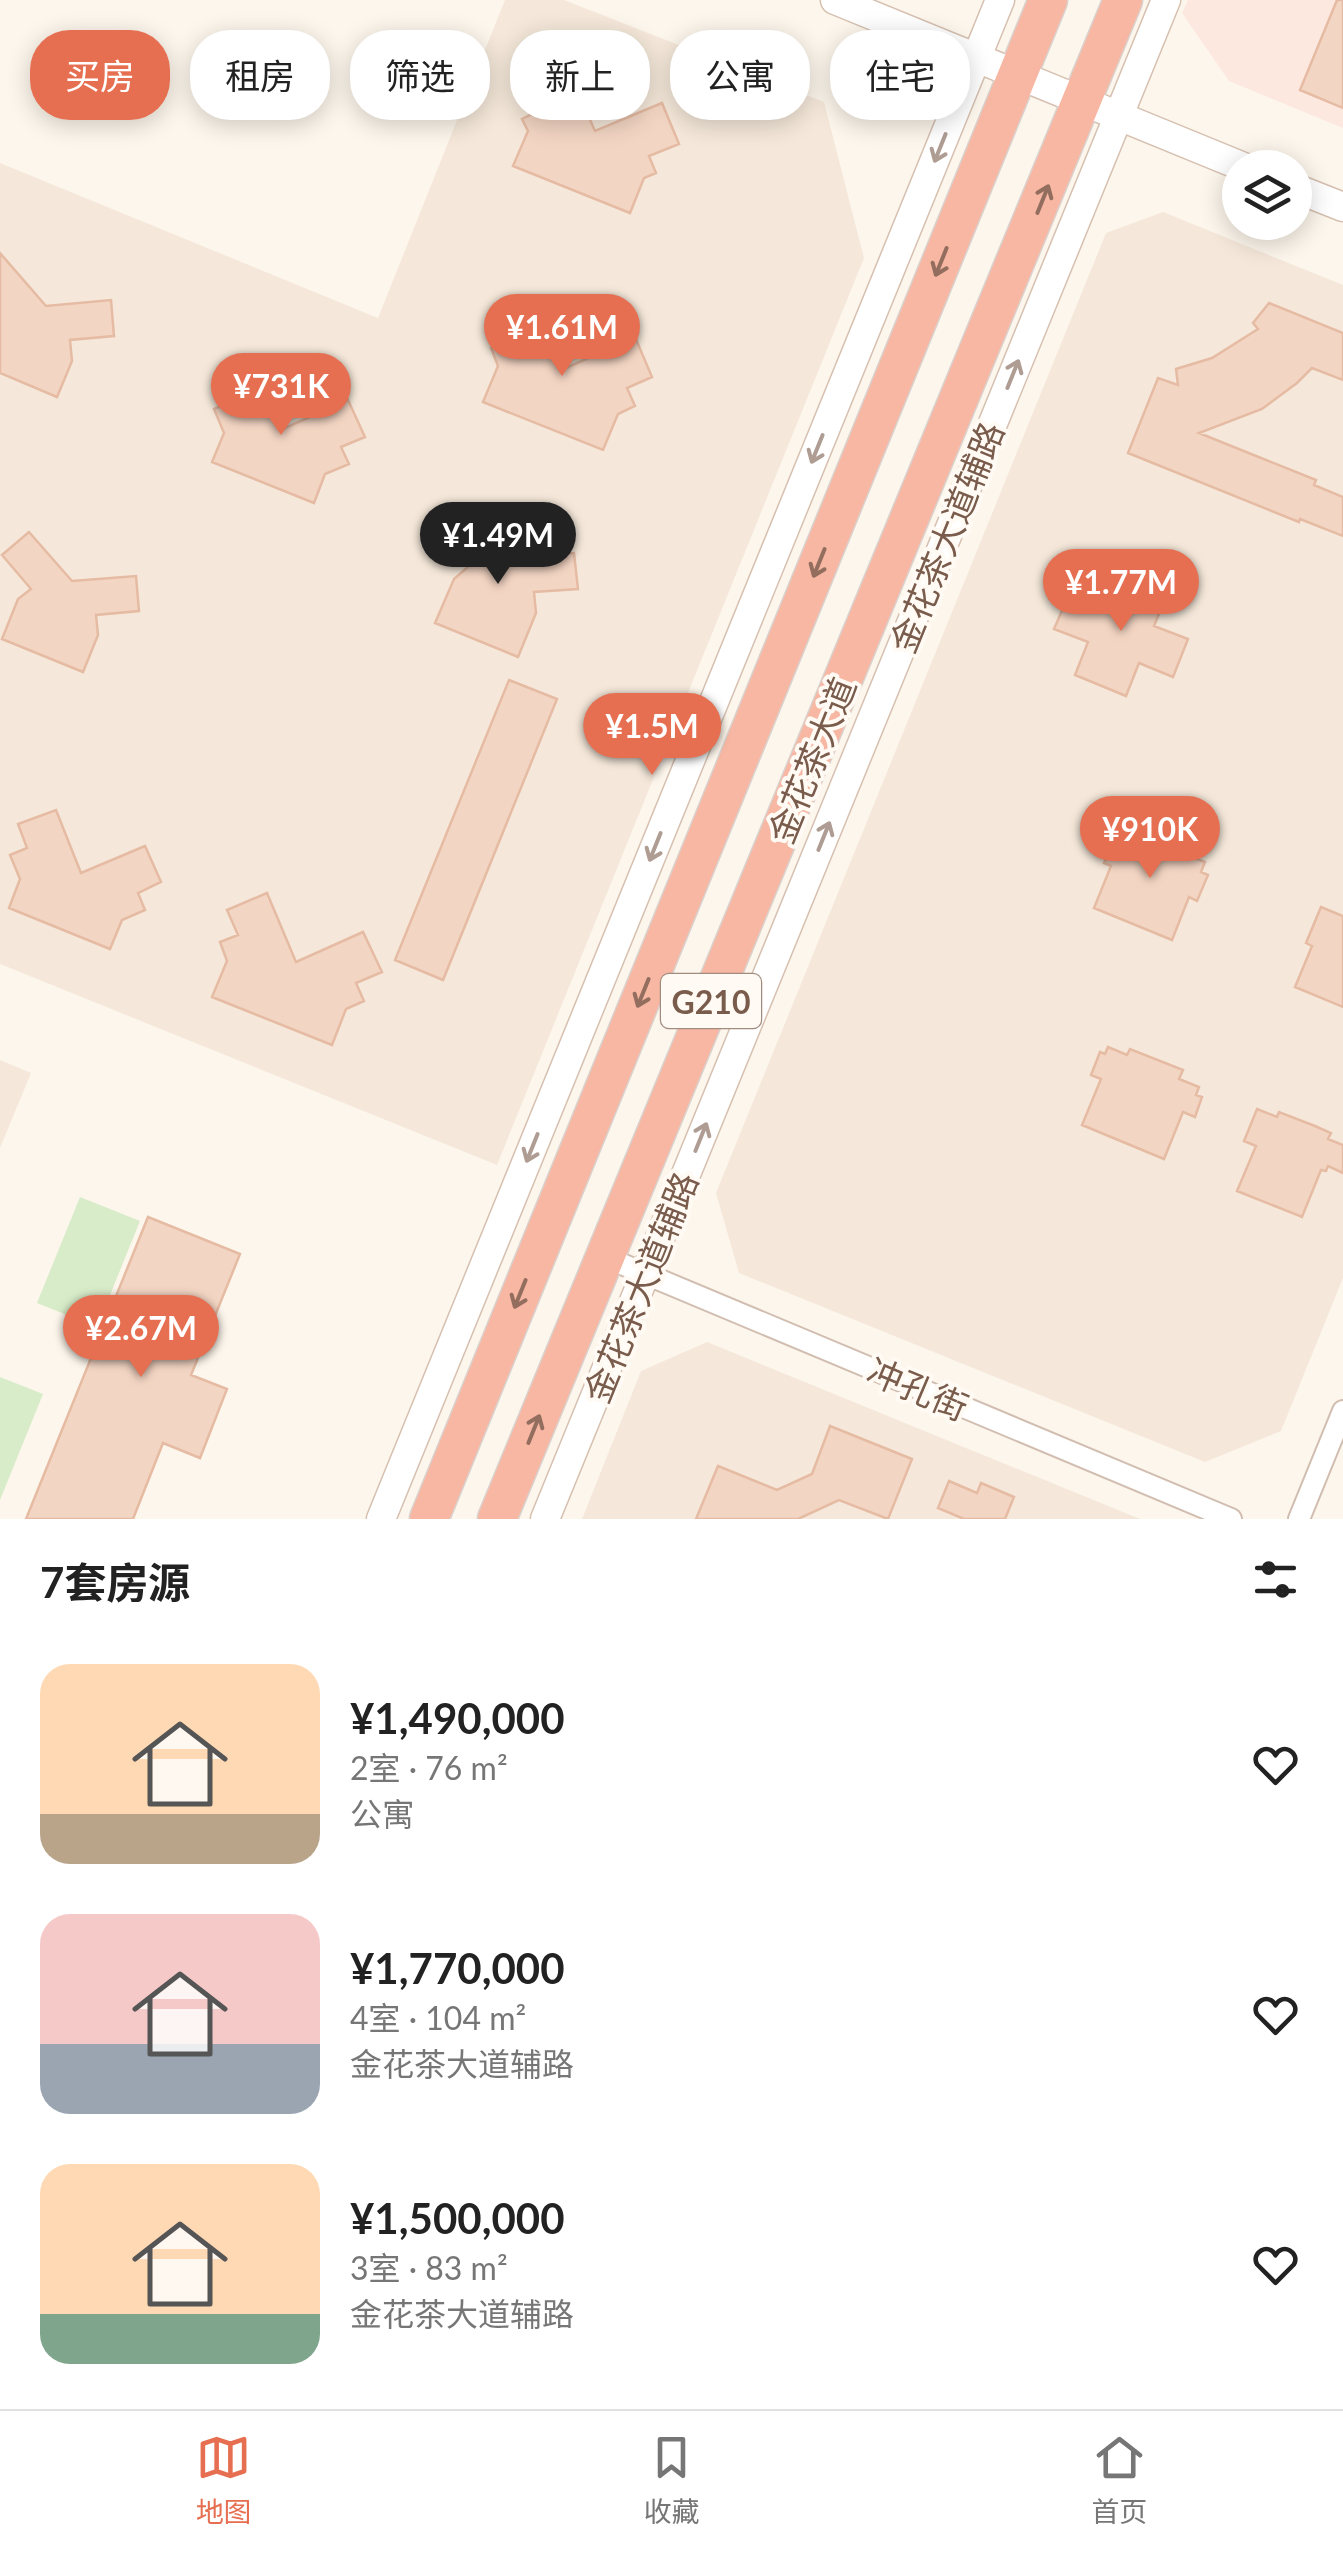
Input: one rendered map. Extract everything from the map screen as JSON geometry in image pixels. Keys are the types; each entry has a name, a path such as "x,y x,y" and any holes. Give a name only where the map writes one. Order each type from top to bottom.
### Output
{"highway":[{"name":"金花茶大道","path":"429,1519 1048,0"},
{"name":"金花茶大道","path":"497,1519 1124,0"}],"street":[{"path":"835,0 1222,158"},
{"path":"381,1519 1000,0"},
{"name":"金花茶大道辅路","path":"545,1519 1166,0"},
{"path":"1312,195 1343,207"},
{"name":"冲孔街","path":"605,1258 1221,1517"},
{"path":"1299,1519 1343,1411"}],"shaded area":[{"path":"505,0 564,0 640,30 510,30 510,120 650,120 650,34 670,42 670,120 810,120 810,97 824,102 864,258 497,1165 0,964 0,163 378,318 457,120 490,120 490,38"},
{"path":"1188,0 1343,0 1343,128 1229,81 1182,13"},
{"path":"1163,212 1222,236 1222,240 1232,240 1343,285 1343,1278 1281,1431 1205,1462 739,1273 716,1193 1106,233"},
{"path":"0,1060 31,1073 0,1148"},
{"path":"707,1342 1140,1519 582,1519 641,1371"}],"green space":[{"path":"80,1197 140,1221 97,1327 37,1303"},
{"path":"0,1377 43,1394 0,1500"}],"building":[{"path":"1337,0 1343,0 1343,108 1300,90"},
{"path":"662,103 679,144 649,156 656,173 644,178 630,213 513,166 528,131 522,120 590,120 595,131 621,120 650,120 650,108"},
{"path":"0,253 46,306 111,300 114,336 70,340 72,361 57,397 0,373"},
{"path":"539,299 566,368 635,337 652,377 627,388 635,406 618,414 603,450 483,402 498,366 491,348 508,340 498,315"},
{"path":"1269,303 1343,333 1343,380 1312,368 1262,409 1199,433 1316,480 1314,485 1343,497 1343,536 1128,453 1158,378 1178,385 1176,369 1212,358 1258,329 1253,323"},
{"path":"259,364 285,428 348,400 365,437 341,447 349,464 325,474 314,503 212,462 224,433 214,409 230,402 221,379"},
{"path":"467,509 510,558 574,553 578,589 534,592 536,613 518,657 435,623 454,579 469,566 440,533"},
{"path":"29,532 72,581 136,576 139,611 96,615 98,635 83,672 2,639 18,599 31,589 2,555"},
{"path":"1116,573 1167,594 1154,626 1188,639 1173,677 1139,663 1126,696 1075,675 1088,642 1054,629 1070,592 1103,605"},
{"path":"509,680 557,699 443,980 395,960"},
{"path":"56,810 81,873 145,846 161,882 138,893 145,910 122,920 110,949 9,908 20,879 10,855 27,848 18,824"},
{"path":"1119,826 1135,833 1137,826 1190,847 1187,855 1205,862 1201,872 1208,875 1197,901 1189,897 1172,940 1094,908 1111,866 1104,863"},
{"path":"267,893 296,962 363,932 382,972 356,983 364,1001 346,1009 332,1045 212,997 227,961 220,942 238,935 227,910"},
{"path":"1321,907 1343,916 1343,1007 1295,987 1312,946 1306,943"},
{"path":"1108,1047 1127,1055 1130,1049 1183,1070 1179,1079 1199,1087 1196,1095 1202,1097 1195,1117 1183,1112 1164,1159 1082,1125 1101,1079 1091,1075 1100,1052 1105,1054"},
{"path":"1257,1109 1277,1117 1279,1112 1315,1126 1331,1133 1328,1139 1343,1145 1343,1173 1328,1166 1326,1171 1321,1170 1302,1217 1237,1191 1256,1146 1244,1141"},
{"path":"148,1217 240,1254 191,1375 227,1389 200,1458 163,1443 133,1519 26,1519"},
{"path":"830,1426 912,1459 888,1519 839,1500 798,1519 696,1519 718,1466 777,1490 812,1474"},
{"path":"949,1481 977,1493 981,1483 1014,1497 1005,1519 964,1519 938,1508"}]}
